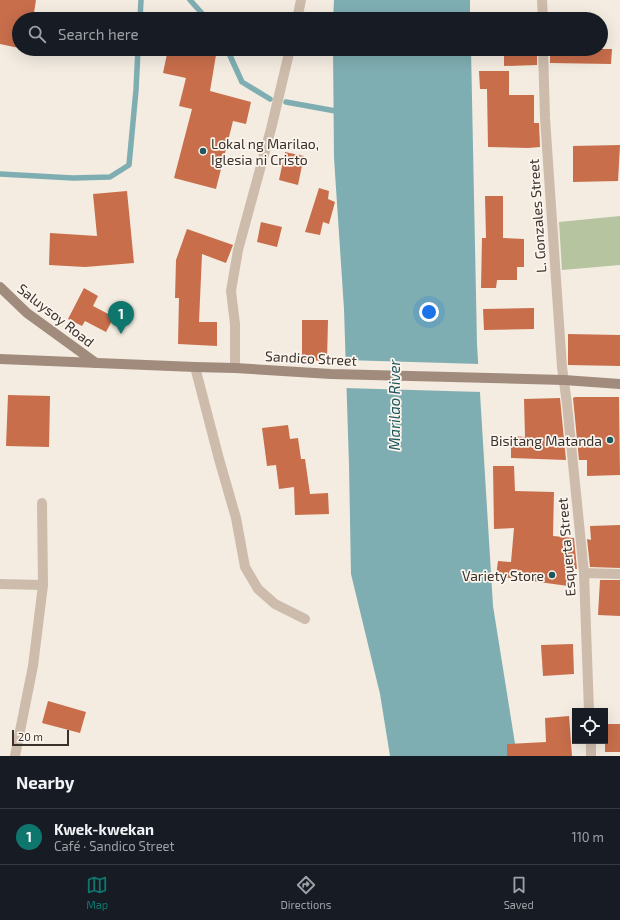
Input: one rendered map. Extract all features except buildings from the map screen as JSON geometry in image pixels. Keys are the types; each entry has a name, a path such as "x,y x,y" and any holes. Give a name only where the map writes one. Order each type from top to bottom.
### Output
{"main road":[{"name":"Saluysoy Road","path":"0,287 27,313 96,363"},
{"name":"Sandico Street","path":"0,359 235,368 331,374 564,380 620,384"}],"street":[{"path":"299,12 302,0"},
{"path":"542,0 543,12"},
{"path":"235,368 236,324 231,291 237,257 271,129 288,56"},
{"name":"L. Gonzales Street","path":"543,56 545,118 564,380"},
{"path":"195,367 236,518 245,567 258,589 275,604 305,619"},
{"name":"Esquerta Street","path":"564,380 584,573 589,708"},
{"path":"15,756 33,666 43,585 42,503"},
{"path":"584,573 620,574"},
{"path":"0,584 43,585"},
{"path":"591,744 591,756"}],"green space":[{"path":"620,216 620,265 562,270 559,222"}],"water":[{"path":"334,0 470,0 470,12 333,12"},
{"name":"Marilao River","path":"333,56 471,56 477,344 493,606 517,756 390,756 380,694 351,574 344,309 334,158"}],"pier":[{"path":"344,360 480,364 482,392 344,388"}],"waterway":[{"path":"140,12 141,0"},
{"path":"190,0 201,12"},
{"path":"0,174 73,178 110,177 129,165 138,56"},
{"path":"230,56 242,82 270,99"},
{"path":"286,102 341,112"}],"place":[{"name":"Lokal ng Marilao, Iglesia ni Cristo","path":"203,151"},
{"name":"Kwek-kwekan","path":"121,334"},
{"name":"Bisitang Matanda","path":"610,440"},
{"name":"Variety Store","path":"552,575"}]}
